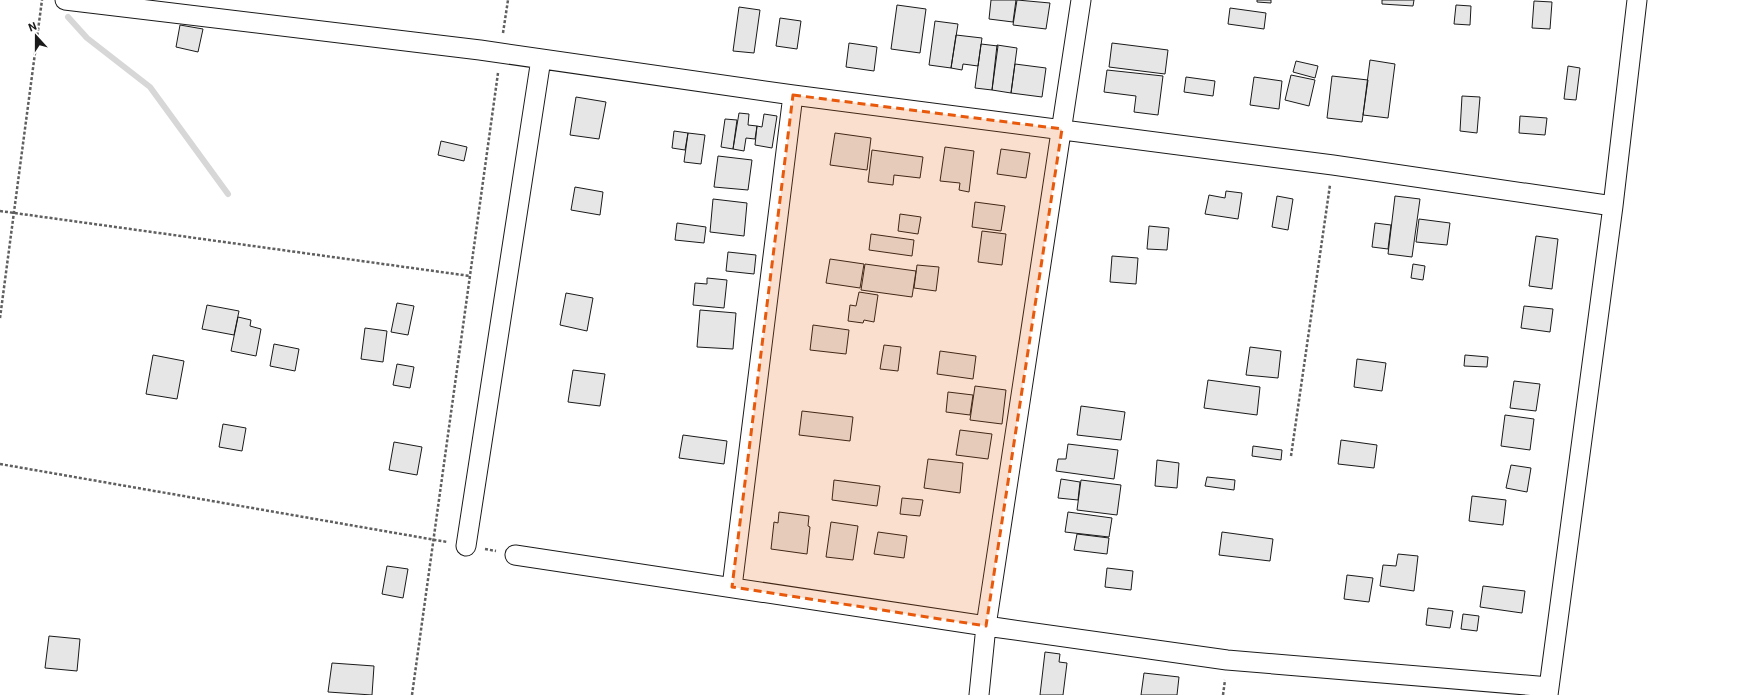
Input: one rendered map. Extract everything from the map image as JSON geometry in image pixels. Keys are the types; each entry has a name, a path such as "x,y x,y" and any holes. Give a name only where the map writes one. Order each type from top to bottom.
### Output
{"street":[{"path":"65,0 541,59 794,95 1333,165 1612,206"},
{"path":"979,695 986,626 1081,0"},
{"path":"515,555 986,626 1227,660 1549,691 1612,206 1637,0"},
{"path":"466,546 541,59"},
{"path":"732,587 794,95"}],"path":[{"path":"0,318 42,0"},
{"path":"412,695 508,0"},
{"path":"1291,456 1333,165"},
{"path":"0,211 470,276"},
{"path":"0,464 434,539 515,555"}],"highlighted area":[{"path":"793,95 1062,129 986,626 732,587"}],"building":[{"path":"991,0 1016,0 1013,22 989,19"},
{"path":"1017,0 1050,3 1046,29 1013,25"},
{"path":"1257,0 1271,0 1271,3 1257,2"},
{"path":"1382,0 1414,0 1413,6 1382,4"},
{"path":"1534,1 1552,2 1550,29 1532,28"},
{"path":"897,5 926,9 920,53 891,49"},
{"path":"1456,5 1471,6 1470,25 1454,24"},
{"path":"739,7 760,10 754,53 733,51"},
{"path":"1230,8 1266,13 1264,29 1228,24"},
{"path":"780,18 801,21 797,49 776,46"},
{"path":"935,21 958,24 951,68 929,65"},
{"path":"180,25 203,29 198,52 176,47"},
{"path":"956,35 982,38 978,66 963,64 962,70 951,68"},
{"path":"849,43 877,47 874,71 846,67"},
{"path":"1112,43 1168,50 1165,74 1109,67"},
{"path":"981,44 998,46 992,90 975,88"},
{"path":"997,45 1017,48 1011,93 992,90"},
{"path":"1370,60 1395,64 1388,118 1363,115"},
{"path":"1296,61 1318,66 1315,78 1293,72"},
{"path":"1015,64 1046,68 1042,97 1011,93"},
{"path":"1568,66 1580,68 1576,100 1564,99"},
{"path":"1107,70 1163,76 1158,115 1134,112 1136,96 1104,92"},
{"path":"1291,75 1315,80 1309,106 1285,100"},
{"path":"1332,76 1368,80 1362,122 1327,118"},
{"path":"1186,77 1215,81 1213,96 1184,92"},
{"path":"1254,77 1282,81 1279,109 1250,105"},
{"path":"1462,96 1480,97 1477,133 1460,131"},
{"path":"576,97 606,102 599,139 570,135"},
{"path":"739,113 749,114 748,125 757,126 755,139 746,138 744,151 733,149"},
{"path":"764,114 777,116 772,148 755,145 757,126 762,127"},
{"path":"1520,116 1547,118 1545,135 1519,133"},
{"path":"725,119 737,120 733,149 721,147"},
{"path":"674,131 688,133 685,150 672,148"},
{"path":"688,133 705,135 701,164 684,162"},
{"path":"835,133 871,138 867,170 830,165"},
{"path":"441,141 467,147 464,161 438,155"},
{"path":"945,147 974,151 969,192 959,190 960,183 940,181"},
{"path":"1001,149 1030,153 1026,178 997,174"},
{"path":"872,150 923,157 920,178 894,175 893,185 868,182"},
{"path":"718,156 752,160 748,190 714,187"},
{"path":"575,187 603,192 600,215 571,210"},
{"path":"1226,191 1242,193 1238,219 1205,214 1209,195 1225,198"},
{"path":"1277,196 1293,199 1288,230 1272,227"},
{"path":"1395,196 1420,199 1412,257 1388,254"},
{"path":"713,199 747,203 744,236 710,232"},
{"path":"975,202 1005,206 1001,231 972,227"},
{"path":"900,214 921,217 918,234 898,231"},
{"path":"1419,219 1450,223 1447,245 1416,242"},
{"path":"677,223 706,227 704,243 675,240"},
{"path":"1375,223 1391,225 1388,249 1372,247"},
{"path":"1149,226 1169,228 1167,250 1147,249"},
{"path":"982,231 1006,234 1002,265 978,262"},
{"path":"871,234 914,240 912,256 869,250"},
{"path":"1536,236 1558,239 1552,289 1529,286"},
{"path":"728,252 756,255 754,274 726,271"},
{"path":"1112,256 1138,258 1136,284 1110,282"},
{"path":"830,259 864,264 860,288 826,283"},
{"path":"865,264 916,271 912,297 861,290"},
{"path":"1413,264 1425,266 1423,280 1411,278"},
{"path":"917,265 939,267 936,291 914,288"},
{"path":"707,278 727,280 724,308 693,305 695,283 707,284"},
{"path":"859,292 878,295 874,322 864,320 863,323 848,321 850,305 856,306"},
{"path":"566,293 593,298 587,331 560,325"},
{"path":"397,303 414,306 408,335 391,332"},
{"path":"207,305 239,311 234,335 202,329"},
{"path":"1524,306 1553,309 1550,332 1521,328"},
{"path":"700,310 736,313 733,349 697,347"},
{"path":"238,317 251,320 250,326 261,329 256,356 231,351"},
{"path":"813,325 849,330 846,354 810,350"},
{"path":"365,328 387,331 383,362 361,359"},
{"path":"274,344 299,349 295,371 270,366"},
{"path":"884,345 901,347 898,371 880,369"},
{"path":"1250,347 1281,351 1278,378 1246,375"},
{"path":"940,351 976,356 973,379 937,374"},
{"path":"153,355 184,361 177,399 146,394"},
{"path":"1465,355 1488,357 1487,367 1464,366"},
{"path":"1357,359 1386,363 1382,391 1354,387"},
{"path":"397,364 414,367 410,388 393,385"},
{"path":"573,370 605,374 600,406 568,402"},
{"path":"1208,380 1260,387 1257,415 1204,408"},
{"path":"1514,381 1540,384 1536,411 1510,408"},
{"path":"975,386 1006,390 1002,424 970,420"},
{"path":"948,392 973,395 970,415 946,412"},
{"path":"1081,406 1125,412 1121,440 1077,435"},
{"path":"802,411 853,417 850,441 799,435"},
{"path":"1505,415 1534,419 1530,450 1501,446"},
{"path":"223,424 246,428 242,451 219,447"},
{"path":"960,430 992,434 988,459 956,455"},
{"path":"683,435 727,441 724,464 679,458"},
{"path":"1341,440 1377,445 1374,468 1338,464"},
{"path":"394,442 422,447 417,475 389,470"},
{"path":"1068,444 1118,450 1114,479 1056,471 1058,459 1066,459"},
{"path":"1253,446 1282,450 1281,460 1252,456"},
{"path":"928,459 963,463 960,493 924,488"},
{"path":"1157,460 1179,463 1177,488 1155,486"},
{"path":"1511,465 1531,468 1527,492 1506,488"},
{"path":"1207,477 1235,480 1234,490 1205,486"},
{"path":"1061,479 1080,482 1078,500 1058,498"},
{"path":"834,480 880,486 877,506 832,500"},
{"path":"1081,480 1121,485 1117,515 1077,510"},
{"path":"1472,496 1506,500 1503,525 1469,521"},
{"path":"902,498 923,500 920,516 900,514"},
{"path":"779,512 809,516 808,526 810,527 807,554 771,549 774,522 778,523"},
{"path":"1068,512 1112,518 1109,537 1065,532"},
{"path":"831,522 858,526 853,560 826,557"},
{"path":"878,532 907,536 904,558 874,554"},
{"path":"1222,532 1273,539 1270,561 1219,555"},
{"path":"1077,534 1109,538 1107,554 1074,550"},
{"path":"1398,554 1418,556 1414,591 1380,586 1383,565 1396,566"},
{"path":"387,566 408,569 403,598 382,594"},
{"path":"1107,568 1133,571 1131,590 1105,587"},
{"path":"1347,575 1373,578 1369,602 1344,599"},
{"path":"1483,586 1525,591 1522,613 1480,607"},
{"path":"1428,608 1453,611 1450,628 1426,625"},
{"path":"1463,614 1479,616 1477,631 1461,629"},
{"path":"49,636 80,639 77,671 45,668"},
{"path":"1045,652 1060,654 1059,662 1067,663 1063,695 1040,695"},
{"path":"332,663 374,666 372,695 328,692"},
{"path":"1144,673 1179,677 1177,695 1141,695"}],"waterway":[{"path":"68,17 87,38 150,87 228,194"}]}
